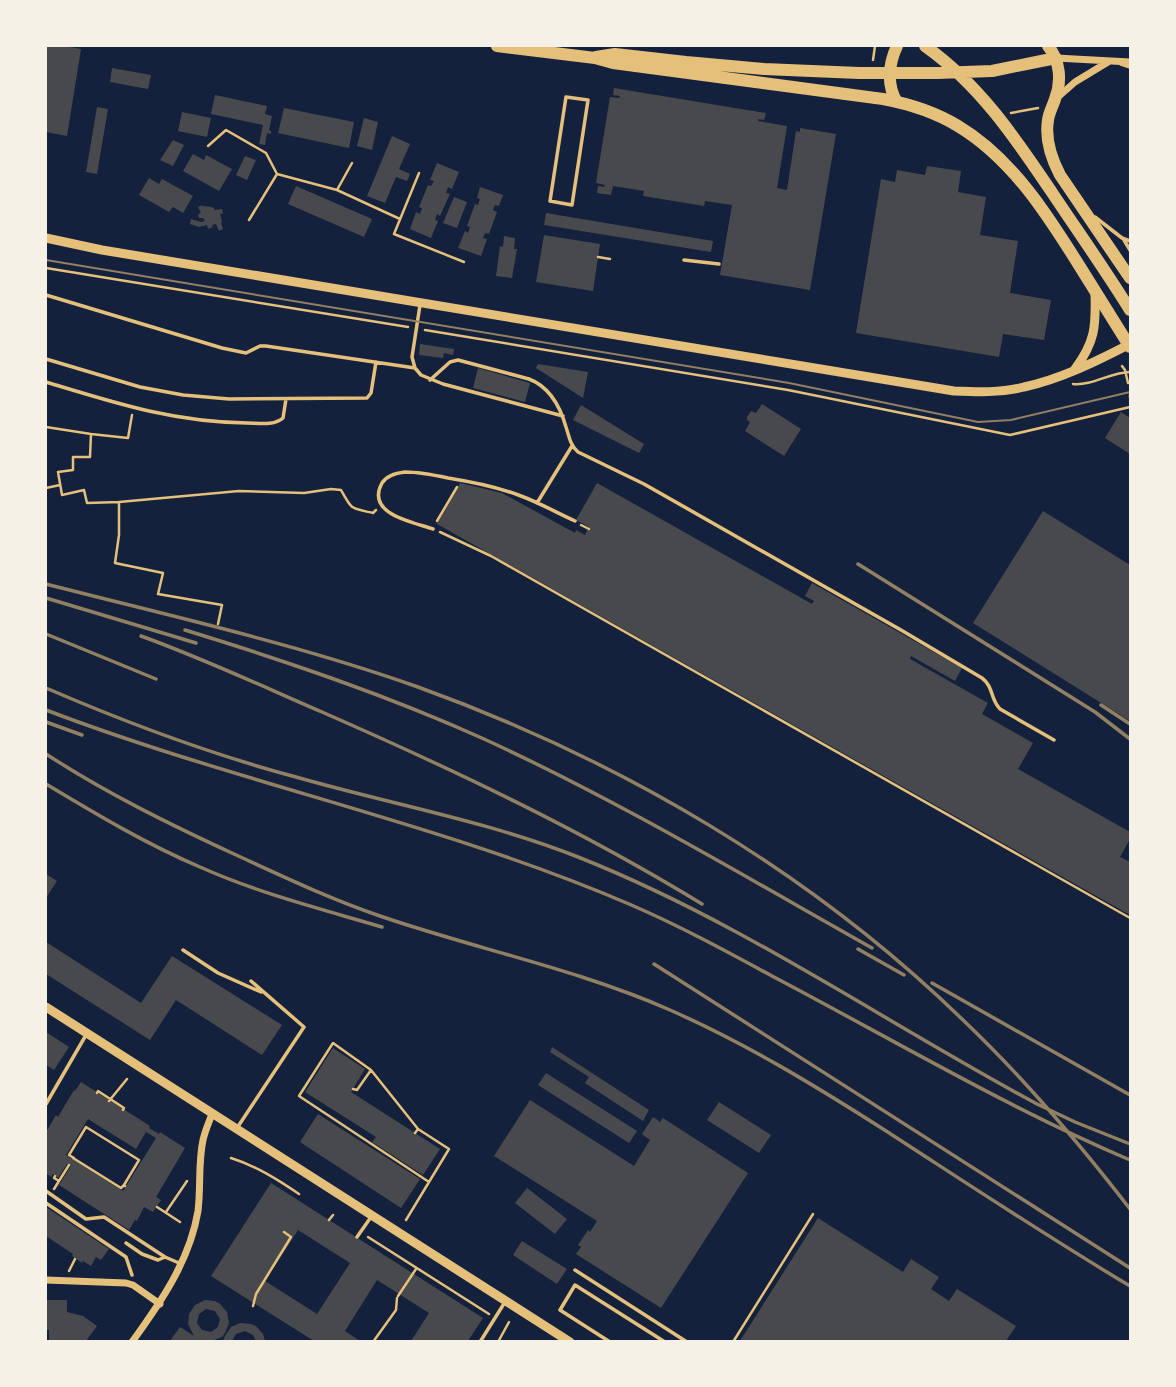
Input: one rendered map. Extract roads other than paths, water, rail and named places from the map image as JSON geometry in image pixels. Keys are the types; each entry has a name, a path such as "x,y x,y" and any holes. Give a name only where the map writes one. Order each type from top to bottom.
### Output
{"main road":[{"path":"497,46 897,102 944,118 973,136 1027,189 1130,345"},
{"path":"897,46 890,73 891,91 897,102"},
{"path":"925,46 946,61 1003,121 1130,310"},
{"path":"1048,46 1056,58 1059,76 1047,123 1049,145 1060,175 1130,278"},
{"path":"596,58 615,54 764,69 890,73 992,71 1056,58"}],"street":[{"path":"1056,58 1130,65"},
{"path":"1055,100 1069,86 1108,61"},
{"path":"46,238 102,250 954,391 999,391 1024,387 1074,370 1130,345"},
{"path":"1074,370 1093,337 1096,321 1095,292"},
{"path":"46,1007 570,1342"},
{"path":"132,1342 160,1304 181,1263 197,1213 203,1140 212,1114"},
{"path":"46,1280 126,1283 160,1304"}],"lane":[{"path":"566,97 588,100 572,205 550,201 566,97"},
{"path":"1083,209 1130,241"},
{"path":"1122,238 1130,250"},
{"path":"684,260 719,264"},
{"path":"46,295 240,352 246,353 266,346 415,368"},
{"path":"420,303 412,354 415,368 421,375 430,380 563,416"},
{"path":"46,359 129,384 172,393 229,399 368,398 372,392 376,362"},
{"path":"430,380 455,360 529,379 542,386 550,393 563,416 572,446 581,454 644,484 982,678 990,686 994,702 1000,709 1054,740"},
{"path":"46,382 159,414 233,423 278,422 282,419 286,399"},
{"path":"537,503 572,446"},
{"path":"433,529 393,515 381,506 380,488 385,479 402,472 461,480 513,493 575,521"},
{"path":"183,950 218,973 267,995"},
{"path":"237,1129 304,1027 251,981"},
{"path":"46,1104 87,1033"},
{"path":"46,1191 86,1219 104,1217 165,1257 181,1263"},
{"path":"46,1203 126,1257 132,1275"},
{"path":"357,1237 372,1215"},
{"path":"126,1243 142,1254 158,1260 165,1257"},
{"path":"575,1270 687,1342"},
{"path":"610,1342 560,1310 575,1285 665,1342"},
{"path":"480,1342 506,1300"}],"tram line":[{"path":"46,260 789,383 978,422 1011,420 1130,392"}],"railway":[{"path":"858,564 1095,712 1130,739"},
{"path":"46,584 280,644 418,687 567,749 639,785 709,825 842,916 905,967 964,1021 1030,1089 1130,1209"},
{"path":"46,598 196,643"},
{"path":"185,630 336,680 484,739 631,813 872,948"},
{"path":"46,634 156,679"},
{"path":"141,636 254,682 467,778 610,851 702,904"},
{"path":"46,688 200,748 331,787 509,833 578,857 697,911 1037,1104 1130,1144"},
{"path":"1101,705 1130,724"},
{"path":"46,710 191,760 485,850 558,875 629,904 719,948 1039,1118 1130,1160"},
{"path":"46,722 82,735"},
{"path":"46,754 162,819 324,895 416,928 599,983 698,1023 779,1065 831,1096 1130,1286"},
{"path":"46,784 141,839 200,867 267,893 382,927"},
{"path":"858,949 904,975"},
{"path":"654,964 1130,1268"},
{"path":"932,983 1130,1095"}]}
